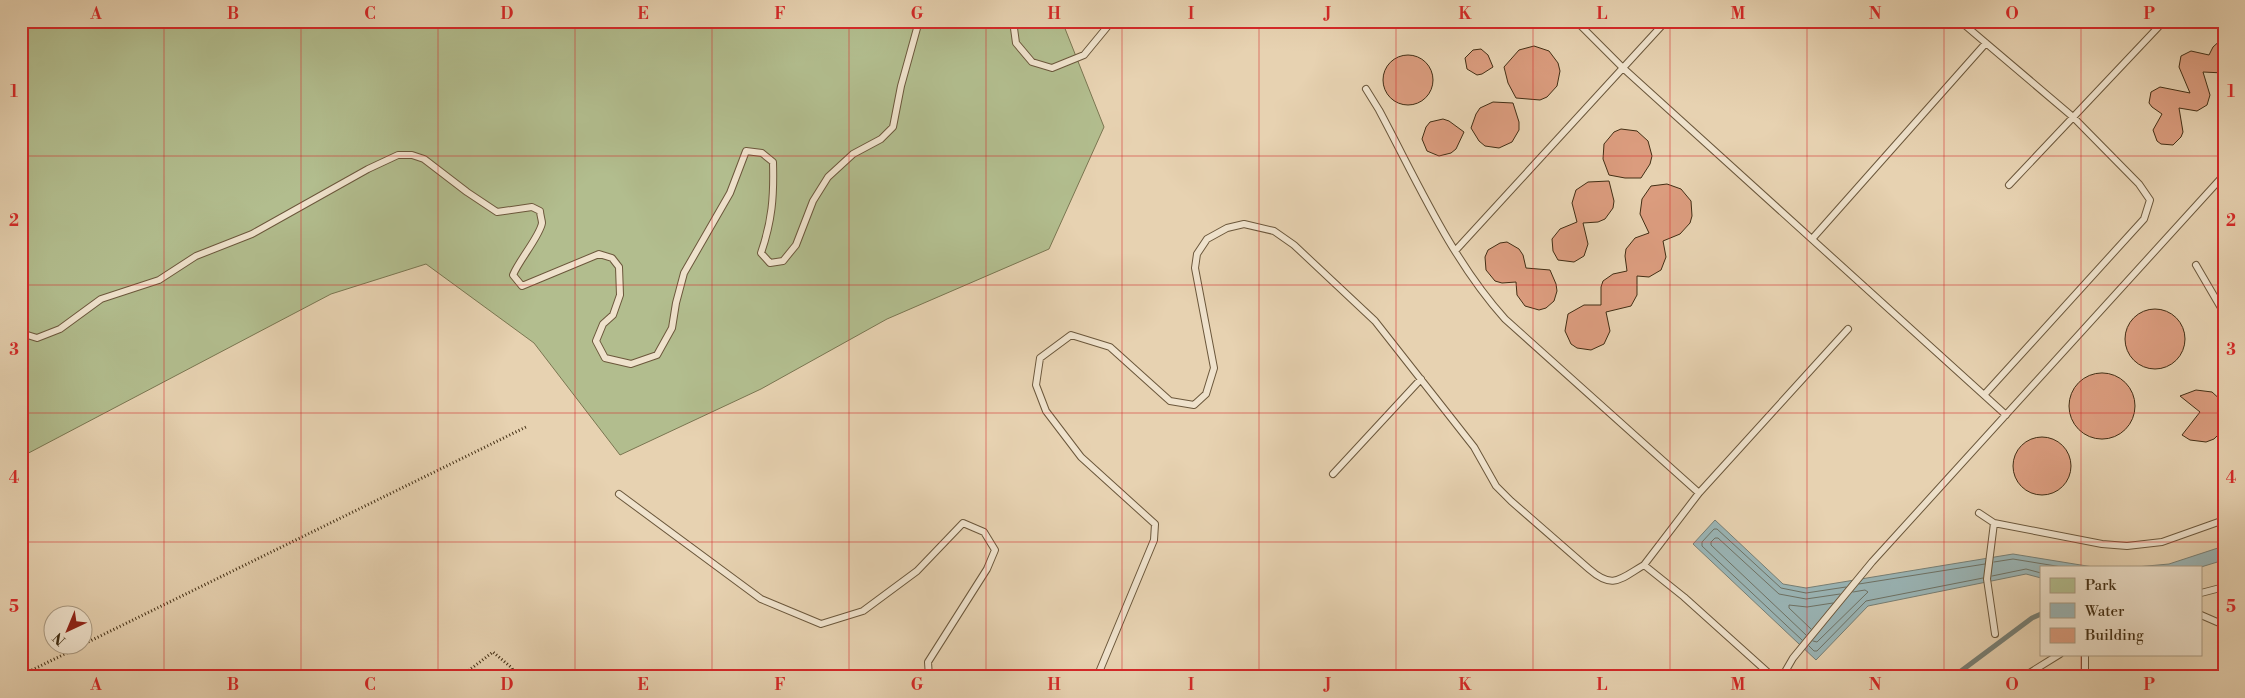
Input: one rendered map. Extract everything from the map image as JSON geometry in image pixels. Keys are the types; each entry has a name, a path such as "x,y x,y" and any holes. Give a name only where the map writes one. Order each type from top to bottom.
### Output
{"lane":[{"path":"21,333 37,338 60,329 101,299 159,280 196,256 252,234 368,169 398,155 412,155 424,159 466,192 497,212 532,206 540,211 542,223 537,236 519,261 513,275 522,286 599,254 612,258 619,267 620,295 613,315 603,324 596,341 605,358 631,364 657,356 672,328 684,273 730,193 746,151 762,153 773,162 774,192 770,226 761,253 770,264 783,261 796,245 813,201 828,177 853,154 881,139 893,128 901,86 919,21"},
{"path":"1013,21 1016,43 1032,62 1052,68 1084,55 1112,21"},
{"path":"1576,21 1623,68 2006,415"},
{"path":"1456,251 1666,21"},
{"path":"1960,21 2072,116 2139,184 2150,200 2144,219 1984,395"},
{"path":"2009,185 2072,116 2164,21"},
{"path":"1812,239 1986,43"},
{"path":"1366,89 1456,251 1483,294 1505,319 1699,493"},
{"path":"1782,677 1793,658 1872,562 2224,175"},
{"path":"1097,677 1154,540 1155,524 1081,457 1046,411 1036,385 1040,358 1071,336 1110,347 1170,401 1194,405 1206,394 1214,368 1195,268 1197,254 1207,239 1227,228 1244,224 1274,231 1294,245 1375,322 1474,447 1496,486 1510,502 1601,580 1616,581 1644,565 1699,493 1848,329"},
{"path":"2196,265 2224,313"},
{"path":"1333,474 1421,379"},
{"path":"619,494 761,599 820,624 863,611 917,571 963,523 984,532 995,550 987,569 928,662 929,677"},
{"path":"1979,513 1994,523 2102,544 2127,546 2162,542 2224,520"},
{"path":"1994,523 1987,579 1995,634"},
{"path":"1644,565 1684,597 1773,677"},
{"path":"2202,594 2224,587"},
{"path":"2202,615 2224,625"},
{"path":"2023,677 2057,656"},
{"path":"2085,656 2085,677"}],"path":[{"path":"92,640 528,426"},
{"path":"460,677 492,652 512,668 515,677"},
{"path":"24,677 30,671 60,656"}],"green space":[{"path":"21,21 1062,21 1104,127 1049,249 887,319 761,389 620,455 534,343 426,264 331,294 21,457"}],"water":[{"path":"1715,520 1783,584 1806,588 2013,554 2087,566 2040,566 2040,578 2026,574 1868,606 1816,660 1693,544"},
{"path":"2224,546 2224,560 2202,567 2147,566 2169,564"}],"building":[{"path":"2224,37 2224,73 2203,72 2210,95 2207,105 2197,111 2179,108 2183,132 2181,137 2173,145 2161,144 2157,141 2153,130 2162,114 2149,103 2151,92 2160,87 2190,93 2179,67 2181,56 2191,51 2209,55 2213,47"},
{"path":"1534,46 1549,51 1558,63 1560,71 1557,86 1547,97 1540,100 1516,98 1508,83 1504,67 1519,50"},
{"path":"1481,49 1488,55 1493,67 1477,75 1467,69 1465,58 1473,50"},
{"path":"1408,55 1426,62 1433,80 1426,98 1408,105 1390,98 1383,80 1390,62"},
{"path":"1493,102 1513,103 1519,122 1519,130 1512,142 1499,148 1485,146 1479,141 1471,128 1480,108"},
{"path":"1443,119 1464,132 1456,149 1451,153 1439,156 1427,151 1422,139 1430,122"},
{"path":"1621,129 1637,131 1648,141 1652,156 1650,164 1641,178 1609,175 1603,159 1604,144 1614,132"},
{"path":"1609,181 1614,201 1613,208 1605,219 1598,222 1583,223 1588,244 1584,256 1574,262 1558,260 1553,251 1552,239 1560,229 1577,222 1572,203 1576,190 1588,182"},
{"path":"1667,184 1681,189 1691,201 1692,216 1690,223 1680,234 1663,241 1666,257 1661,270 1649,277 1637,276 1637,295 1631,306 1606,312 1610,331 1604,344 1591,350 1577,348 1571,344 1565,331 1568,314 1584,305 1601,305 1603,281 1613,274 1627,271 1626,249 1635,238 1649,233 1640,214 1642,199 1651,186"},
{"path":"1507,242 1519,249 1523,255 1526,268 1550,270 1557,291 1554,301 1546,308 1539,310 1525,306 1517,295 1516,282 1502,283 1495,281 1486,270 1485,257 1488,250 1500,243"},
{"path":"2155,309 2171,314 2176,318 2180,323 2185,339 2180,355 2176,360 2171,364 2155,369 2139,364 2134,360 2130,355 2125,339 2130,323 2134,318 2139,314"},
{"path":"2102,373 2115,376 2125,383 2132,393 2135,406 2132,419 2125,429 2115,436 2102,439 2089,436 2079,429 2072,419 2069,406 2072,393 2079,383 2089,376"},
{"path":"2196,390 2212,392 2224,403 2224,429 2214,439 2206,442 2190,440 2182,435 2200,412 2180,396"},
{"path":"2042,437 2058,442 2066,450 2071,466 2066,482 2058,490 2042,495 2026,490 2018,482 2013,466 2018,450 2026,442"}],"waterway":[{"path":"1953,677 2032,618 2040,614"}]}
